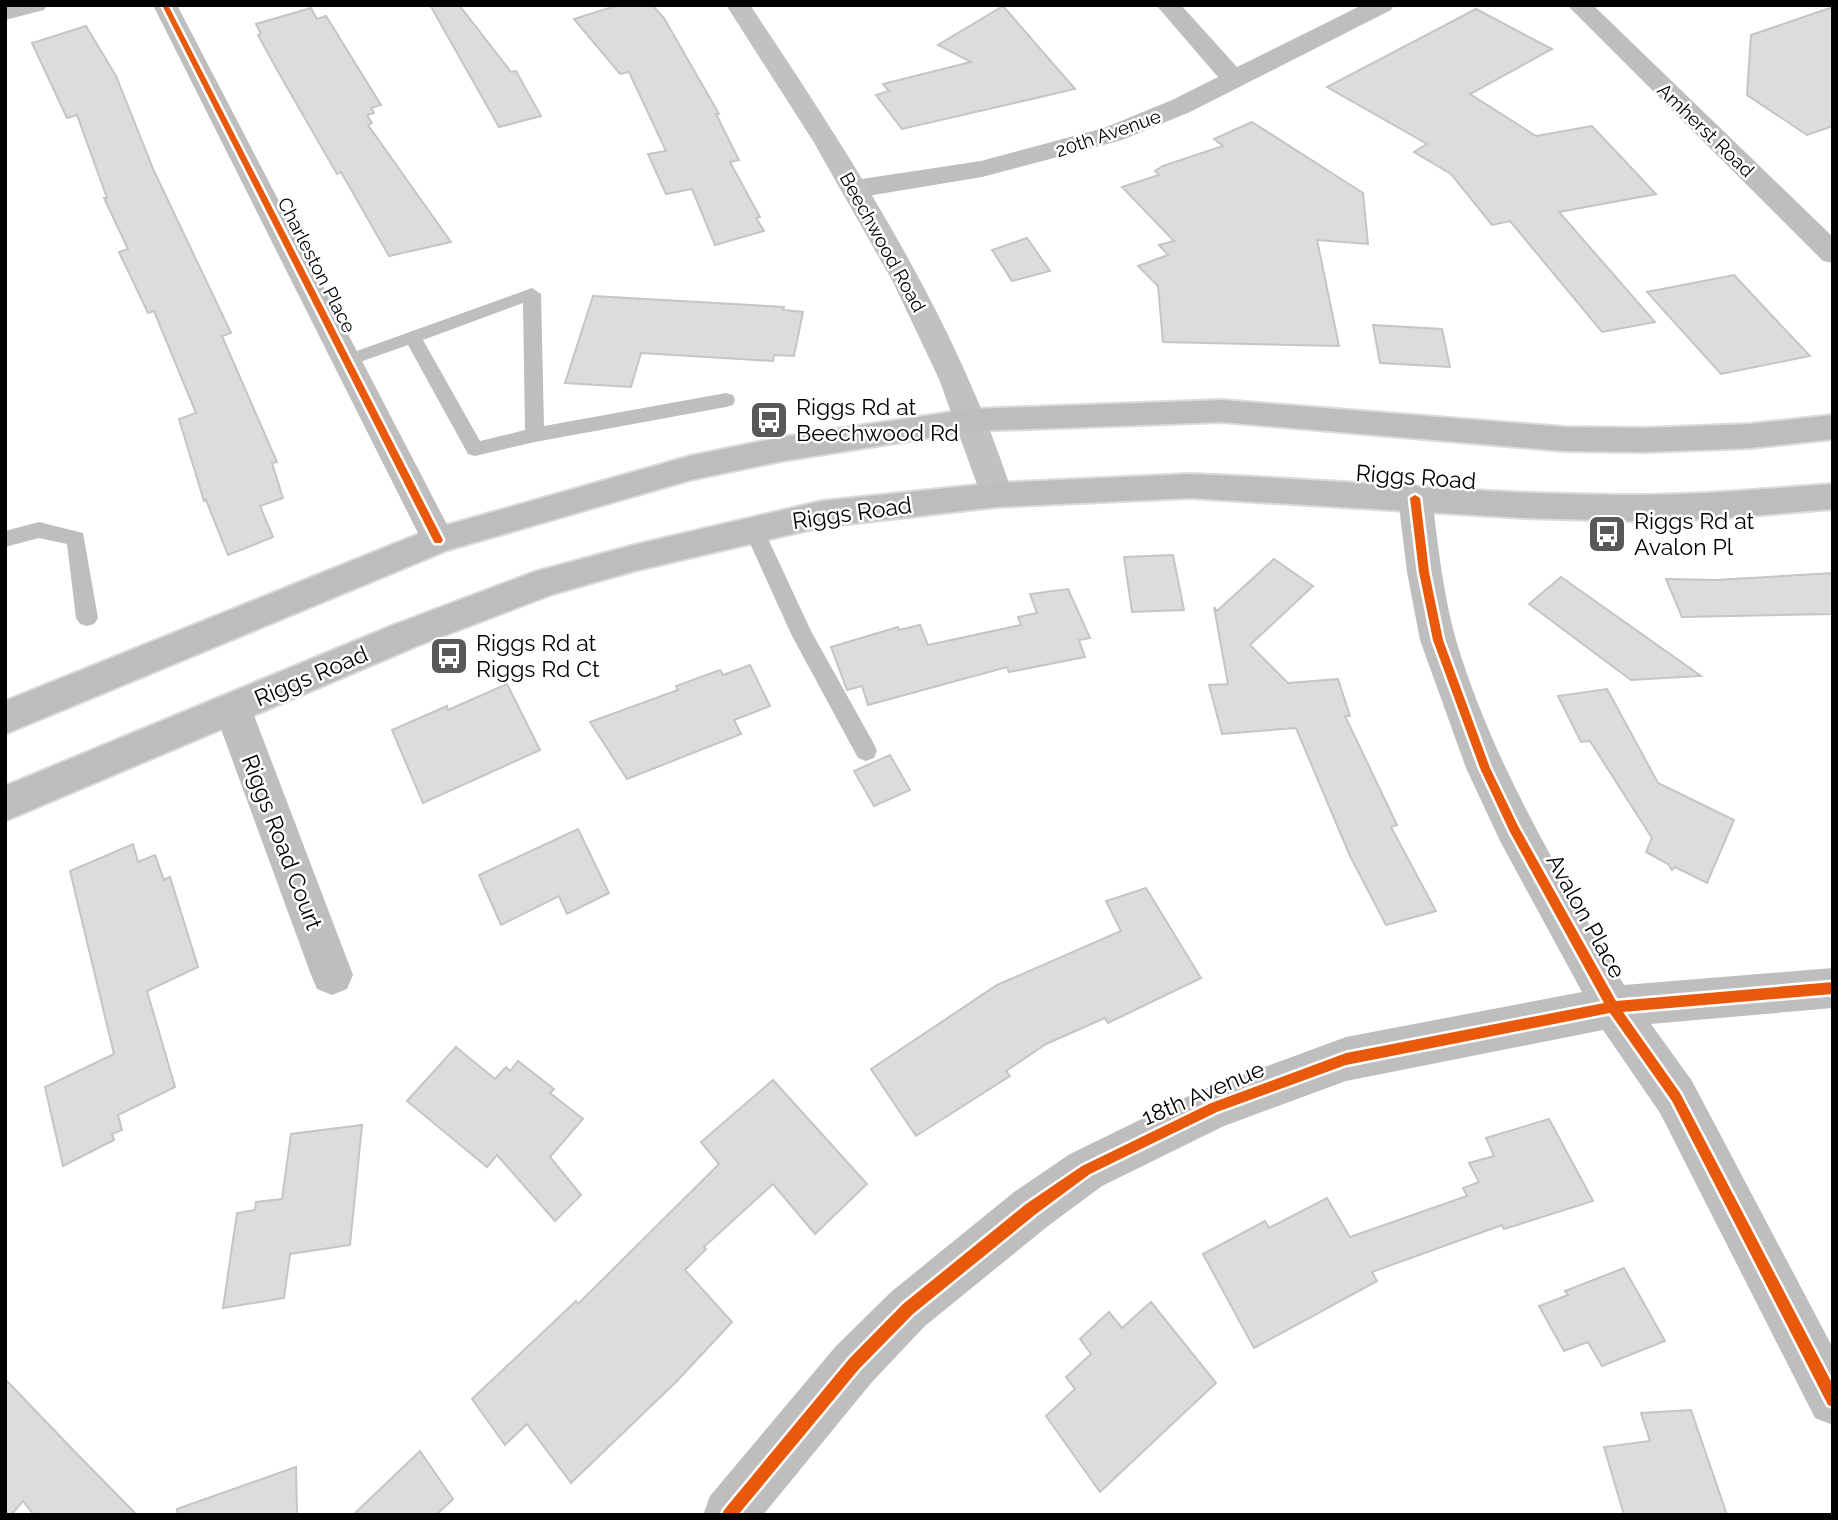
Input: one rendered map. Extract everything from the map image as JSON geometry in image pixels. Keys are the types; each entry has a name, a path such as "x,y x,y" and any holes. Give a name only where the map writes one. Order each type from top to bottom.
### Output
{"main road":[{"path":"5,718 438,540 690,468 782,449 972,421 1222,411 1564,439 1645,440 1750,436 1833,427"},
{"name":"Riggs Road","path":"5,804 404,636 546,582 822,514 996,495 1190,486 1525,505 1631,508 1713,506 1833,496"}],"street":[{"path":"5,13 35,5"},
{"name":"Charleston Place","path":"165,5 438,540"},
{"name":"Beechwood Road","path":"738,5 855,189 928,322 972,421 996,495"},
{"path":"1168,5 1233,78"},
{"name":"20th Avenue","path":"855,189 982,169 1113,134 1147,122 1382,5"},
{"name":"Amherst Road","path":"1579,5 1833,254"},
{"name":"Avalon Place","path":"1415,498 1424,572 1438,640 1485,768 1514,829 1613,1007 1676,1097 1833,1400"},
{"name":"Riggs Road Court","path":"233,710 332,975"},
{"name":"18th Avenue","path":"729,1515 854,1364 908,1309 1020,1218 1086,1170 1215,1107 1346,1059 1613,1007 1833,988"}],"lane":[{"path":"346,361 532,294 535,435"},
{"path":"412,337 475,449 535,435 726,400"},
{"path":"5,539 39,530 76,538 87,618"},
{"path":"754,530 802,634 866,751"}],"building":[{"path":"430,5 459,5 511,72 516,71 541,116 499,127"},
{"path":"619,5 652,5 664,18 719,114 716,114 739,160 730,162 760,217 756,218 764,231 715,245 692,189 666,194 648,154 666,151 629,72 620,74 574,19"},
{"path":"1003,6 1075,89 902,129 876,95 889,91 883,84 971,62 938,45"},
{"path":"1833,7 1833,126 1807,135 1747,95 1751,35"},
{"path":"311,8 317,19 326,16 381,105 371,108 374,113 367,115 372,123 368,125 451,242 389,256 341,172 337,174 258,35 261,34 256,24"},
{"path":"1476,9 1552,49 1470,94 1536,136 1592,126 1656,194 1559,212 1655,322 1602,332 1510,221 1492,225 1451,174 1414,152 1427,144 1327,87"},
{"path":"86,26 116,76 154,171 231,333 222,336 277,462 272,463 283,498 260,506 273,537 228,555 206,500 204,501 179,419 196,413 154,311 148,313 119,252 128,249 104,198 107,198 77,115 67,118 32,43"},
{"path":"1252,122 1363,193 1368,244 1317,240 1339,346 1163,342 1158,286 1138,266 1168,255 1159,245 1174,241 1122,187 1159,175 1155,171 1163,166 1223,146 1214,139"},
{"path":"1027,238 1050,271 1012,281 992,250"},
{"path":"1734,275 1810,356 1721,374 1647,292"},
{"path":"593,296 784,307 783,310 803,312 794,356 774,355 773,361 641,353 631,387 565,383"},
{"path":"1373,325 1442,329 1450,367 1380,363"},
{"path":"1173,555 1184,610 1132,612 1124,557"},
{"path":"1274,559 1313,586 1250,645 1288,683 1338,679 1350,716 1345,716 1397,825 1391,827 1436,911 1386,925 1350,856 1296,728 1222,734 1209,685 1228,684 1214,607 1217,611"},
{"path":"1833,573 1833,614 1682,617 1666,579 1716,580"},
{"path":"1561,577 1701,676 1631,680 1529,604"},
{"path":"1068,589 1090,638 1079,640 1085,657 1009,672 1007,667 868,705 862,686 847,690 831,647 898,627 899,630 920,625 928,645 1021,625 1018,617 1037,613 1030,594"},
{"path":"750,665 770,706 734,720 741,734 627,779 590,722 678,690 676,686 720,670 723,675"},
{"path":"507,684 540,750 423,803 392,730 447,706 448,710"},
{"path":"1607,689 1658,783 1734,820 1707,883 1675,867 1672,870 1668,864 1646,852 1652,838 1590,741 1581,742 1558,696"},
{"path":"890,755 910,790 874,806 854,771"},
{"path":"578,829 609,893 567,914 559,896 501,925 479,875"},
{"path":"133,844 138,862 155,855 164,880 170,877 198,967 147,991 175,1087 118,1115 122,1130 112,1134 114,1140 63,1166 45,1087 114,1054 70,871"},
{"path":"1146,888 1201,978 1108,1023 1105,1018 1046,1044 1006,1071 1010,1076 916,1136 871,1069 997,985 1121,931 1106,901"},
{"path":"456,1047 495,1079 506,1067 510,1071 518,1061 554,1089 550,1093 583,1119 550,1157 581,1195 555,1221 497,1155 487,1167 407,1101"},
{"path":"773,1080 867,1184 815,1234 773,1184 704,1247 706,1249 685,1270 732,1322 677,1381 571,1483 527,1424 505,1445 472,1399 576,1301 578,1304 719,1164 701,1142"},
{"path":"1549,1119 1593,1201 1504,1229 1502,1225 1372,1272 1377,1281 1254,1348 1203,1254 1265,1221 1269,1228 1327,1198 1350,1237 1467,1196 1463,1188 1479,1182 1469,1163 1494,1156 1486,1138"},
{"path":"362,1125 350,1245 290,1254 284,1298 223,1308 237,1213 255,1210 256,1202 282,1199 291,1134"},
{"path":"1624,1268 1665,1341 1602,1366 1588,1342 1564,1351 1539,1306 1568,1295 1565,1291"},
{"path":"1151,1302 1216,1383 1100,1492 1046,1416 1075,1389 1066,1377 1091,1354 1080,1339 1109,1312 1122,1328"},
{"path":"5,1379 137,1515 34,1515 23,1501 11,1515 5,1515"},
{"path":"1691,1410 1727,1515 1624,1515 1604,1447 1650,1441 1641,1413"},
{"path":"420,1451 453,1499 436,1515 353,1515"},
{"path":"296,1467 297,1515 178,1515 177,1509"}],"cycle path":[{"path":"165,5 438,540"},
{"path":"1415,498 1424,572 1438,640 1485,768 1514,829 1613,1007 1676,1097 1833,1400"},
{"path":"729,1515 854,1364 908,1309 1031,1209 1086,1170 1149,1138 1215,1107 1346,1059 1613,1007 1833,988"}],"place":[{"name":"Riggs Rd at Beechwood Rd","path":"769,420"},
{"name":"Riggs Rd at Avalon Pl","path":"1607,534"},
{"name":"Riggs Rd at Riggs Rd Ct","path":"449,656"}]}
